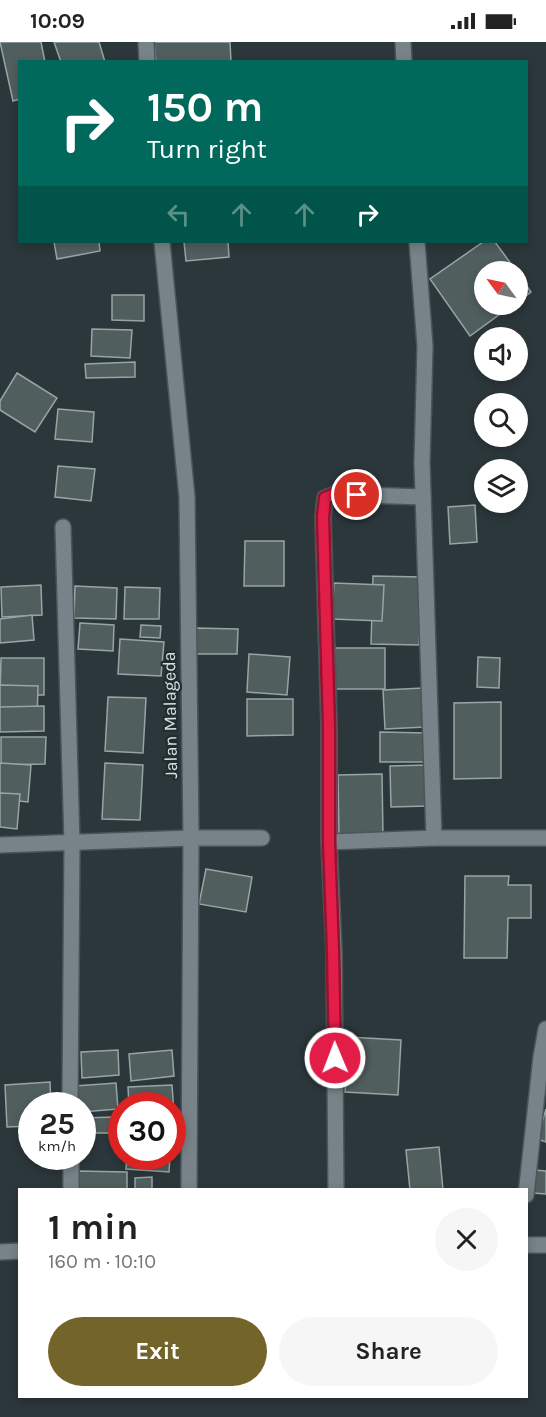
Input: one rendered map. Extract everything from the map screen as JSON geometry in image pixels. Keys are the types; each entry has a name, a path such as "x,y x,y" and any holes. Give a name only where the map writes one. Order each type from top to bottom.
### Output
{"street":[{"path":"146,42 147,60"},
{"path":"403,42 404,60"},
{"name":"Jalan Malageda","path":"162,243 187,497 191,838 189,1188"},
{"path":"417,243 425,346 422,463 434,838"},
{"path":"336,1188 329,726 323,517 325,498 335,494 423,497"},
{"path":"63,527 72,843 70,1092"},
{"path":"0,844 262,838"},
{"path":"329,842 434,838 546,838"},
{"path":"527,1188 546,1029"},
{"path":"71,1170 71,1188"},
{"path":"528,1245 546,1245"},
{"path":"0,1252 18,1251"}],"building":[{"path":"0,42 41,42 45,60 18,60 18,100 13,101"},
{"path":"54,42 99,42 104,60 60,60"},
{"path":"154,42 230,42 231,60 156,60"},
{"path":"54,243 99,243 100,251 57,259"},
{"path":"184,243 228,243 229,257 186,261"},
{"path":"482,243 496,243 509,261 474,261 474,315 499,315 482,327 474,327 474,333 470,336 430,279"},
{"path":"112,295 144,295 144,321 112,320"},
{"path":"92,329 132,330 130,358 91,356"},
{"path":"135,362 135,377 86,378 85,364"},
{"path":"17,373 57,398 35,432 0,410 0,401"},
{"path":"58,409 94,412 92,442 55,439"},
{"path":"58,466 95,469 91,501 55,497"},
{"path":"474,505 477,542 450,544 448,507"},
{"path":"245,541 284,541 284,586 244,586"},
{"path":"373,576 422,577 419,645 371,644"},
{"path":"334,583 384,585 382,621 332,619"},
{"path":"41,585 42,615 2,617 1,587"},
{"path":"75,586 117,588 116,619 74,618"},
{"path":"125,587 160,588 159,619 124,619"},
{"path":"32,615 34,640 0,643 0,619"},
{"path":"80,623 114,625 113,651 78,649"},
{"path":"141,625 161,626 160,638 140,637"},
{"path":"196,628 238,629 237,654 196,654"},
{"path":"120,639 164,642 161,676 118,674"},
{"path":"335,648 385,648 385,689 335,689"},
{"path":"249,654 290,657 287,695 247,692"},
{"path":"478,657 500,658 499,688 477,687"},
{"path":"1,658 44,658 44,695 0,695"},
{"path":"0,685 38,686 37,719 0,719"},
{"path":"423,688 425,727 385,729 383,690"},
{"path":"108,697 146,698 143,753 105,751"},
{"path":"247,699 293,699 293,735 247,736"},
{"path":"501,702 501,778 454,779 454,703"},
{"path":"44,706 44,731 0,732 0,707"},
{"path":"380,732 426,733 425,762 380,762"},
{"path":"1,737 46,737 45,764 1,765"},
{"path":"0,763 31,765 28,802 0,799"},
{"path":"105,763 143,765 140,820 102,819"},
{"path":"427,765 428,806 391,807 390,766"},
{"path":"382,774 383,836 339,836 338,775"},
{"path":"0,793 20,794 17,829 0,827"},
{"path":"206,869 252,877 246,912 199,904"},
{"path":"465,876 509,876 508,885 531,885 531,918 508,918 507,958 464,958"},
{"path":"348,1037 401,1040 398,1095 345,1092"},
{"path":"118,1050 119,1075 82,1078 81,1052"},
{"path":"172,1050 174,1076 131,1081 129,1054"},
{"path":"50,1082 50,1092 18,1092 18,1127 7,1127 5,1085"},
{"path":"116,1083 117,1092 108,1092 108,1110 96,1111 96,1092 76,1092 75,1086"},
{"path":"172,1085 173,1092 128,1092 128,1087"},
{"path":"546,1109 546,1142 537,1139"},
{"path":"108,1117 108,1133 96,1133 96,1118"},
{"path":"439,1147 443,1188 410,1188 406,1150"},
{"path":"140,1170 169,1170 169,1172"},
{"path":"535,1170 546,1171 546,1194 533,1193"},
{"path":"78,1171 127,1172 127,1188 77,1188"},
{"path":"152,1177 152,1188 135,1188 135,1178"}],"route":[{"path":"335,1058 323,517 325,498 335,494 357,495"}]}
